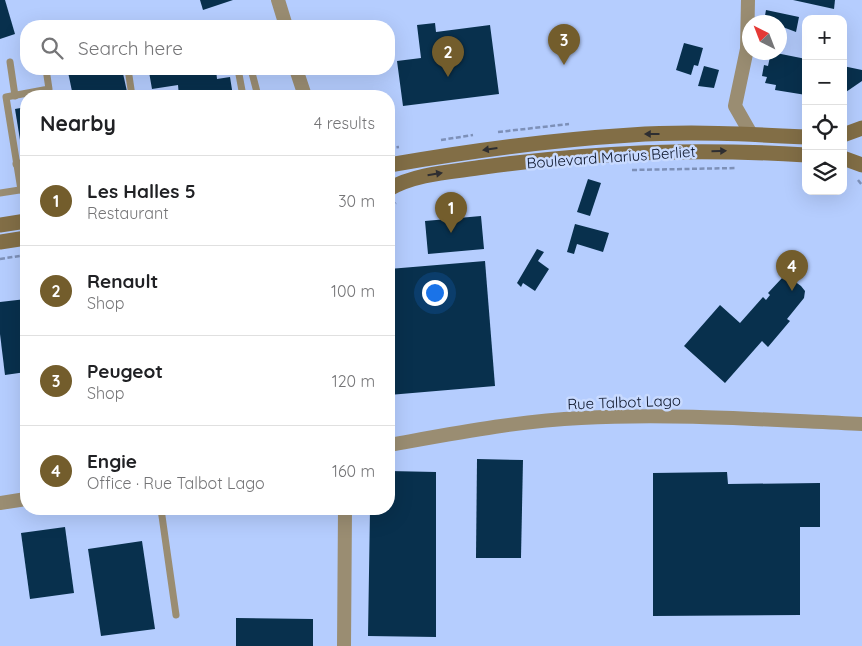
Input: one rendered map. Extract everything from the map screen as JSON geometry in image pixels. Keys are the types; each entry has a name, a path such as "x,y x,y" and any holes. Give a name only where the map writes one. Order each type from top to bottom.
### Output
{"main road":[{"path":"847,134 862,128"},
{"name":"Boulevard Marius Berliet","path":"395,164 554,141 632,134 751,134 802,137"},
{"name":"Boulevard Marius Berliet","path":"395,186 408,180 430,175 555,157 638,152 727,150 802,155"},
{"path":"847,159 862,165"},
{"path":"0,225 20,222"},
{"path":"0,242 20,239"}],"street":[{"path":"278,0 280,20"},
{"path":"748,0 747,49 738,84 735,106 751,134"},
{"path":"297,75 297,90"},
{"path":"297,75 303,90"},
{"name":"Rue Talbot Lago","path":"395,444 463,432 579,418 679,416 862,424"},
{"path":"0,503 20,500"},
{"path":"344,646 345,515"}],"lane":[{"path":"10,62 15,96"},
{"path":"44,90 49,89 47,75"},
{"path":"129,75 131,90"},
{"path":"239,75 242,90"},
{"path":"253,75 256,90"},
{"path":"20,95 6,97 16,164 20,177"},
{"path":"16,164 20,163"},
{"path":"0,193 20,190"},
{"path":"162,515 176,615"}],"path":[{"path":"631,170 739,168"},
{"path":"395,205 403,200"},
{"path":"0,259 20,256"}],"building":[{"path":"0,0 5,0 15,34 0,39"},
{"path":"200,0 233,0 203,10"},
{"path":"793,0 835,0 834,9"},
{"path":"766,10 799,17 796,32 787,29 787,15 765,15"},
{"path":"435,23 436,32 490,25 499,94 403,106 397,61 421,58 417,25"},
{"path":"684,43 703,48 698,66 694,65 691,75 676,70"},
{"path":"787,55 802,58 802,94 775,90 776,85 765,83 767,77 762,76 764,65 768,66 769,60 787,60"},
{"path":"704,66 719,70 714,88 698,86"},
{"path":"847,67 862,70 862,81 847,91"},
{"path":"69,75 123,75 127,90 72,90"},
{"path":"150,75 217,75 217,79 230,77 232,90 178,90 178,85 152,89"},
{"path":"20,108 20,140 15,109"},
{"path":"588,179 601,183 590,216 577,212"},
{"path":"481,216 484,249 428,254 425,221"},
{"path":"575,224 609,233 603,252 577,244 574,254 567,252"},
{"path":"537,249 544,252 538,261 549,269 535,291 523,283 521,287 517,283"},
{"path":"485,261 495,386 395,394 395,268"},
{"path":"782,278 790,278 801,286 805,291 804,298 787,319 790,321 768,347 762,341 725,383 684,346 720,305 740,323 763,297 766,300 770,295 768,293"},
{"path":"20,300 20,373 5,375 0,334 0,302"},
{"path":"477,459 523,460 521,558 476,558"},
{"path":"395,471 436,472 436,637 368,636 370,515 395,515"},
{"path":"727,472 728,484 820,483 820,527 800,527 800,615 653,616 653,473"},
{"path":"65,527 74,593 30,599 21,533"},
{"path":"142,541 155,629 101,636 88,549"},
{"path":"236,618 313,619 313,646 236,646"}],"place":[{"name":"Peugeot","path":"564,65"},
{"name":"Renault","path":"448,77"},
{"name":"Les Halles 5","path":"451,233"},
{"name":"Engie","path":"792,291"}]}
